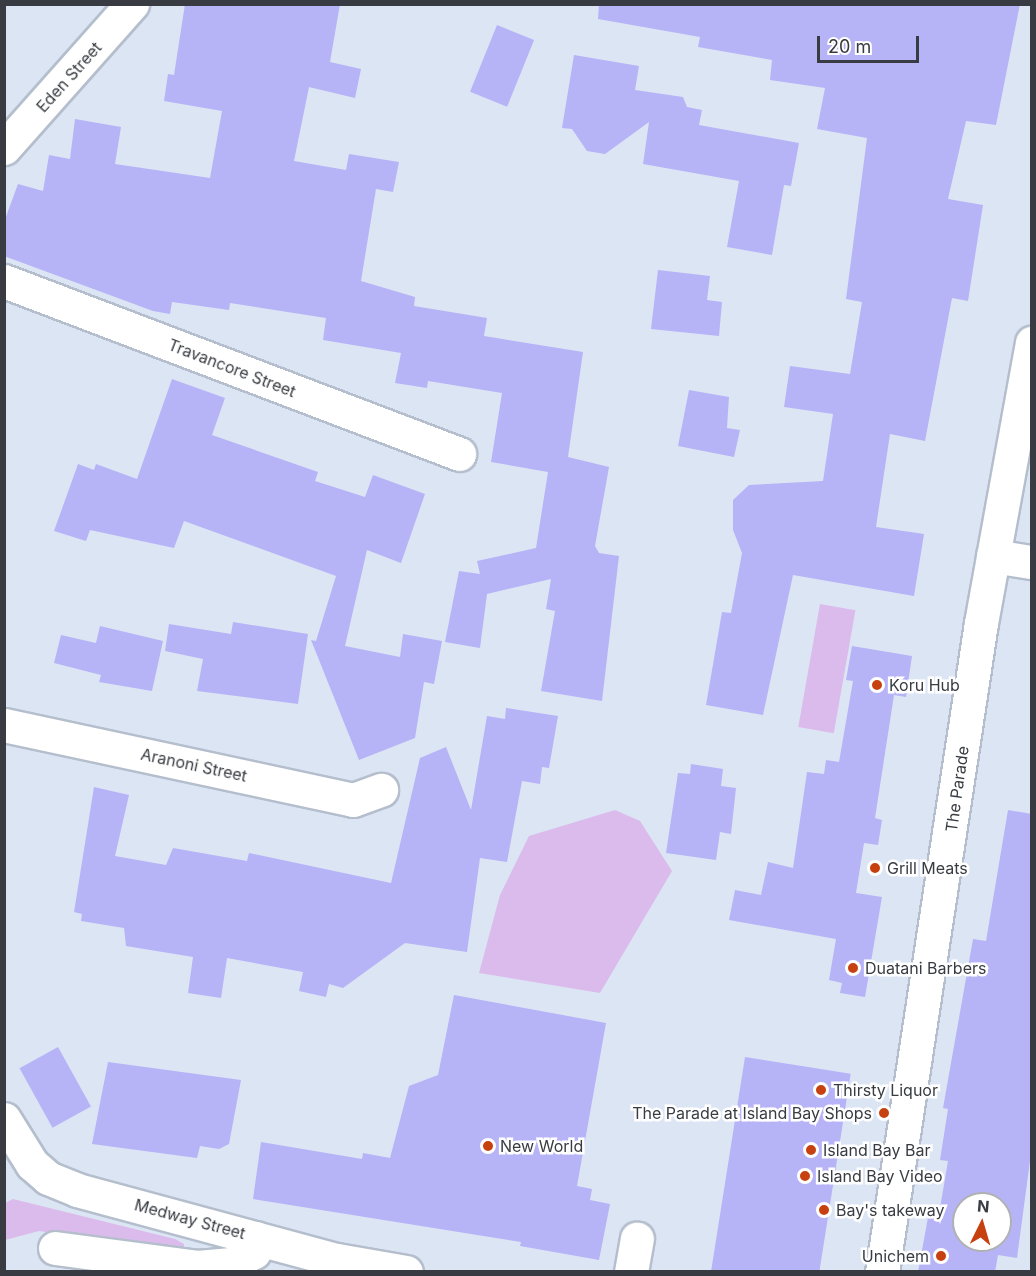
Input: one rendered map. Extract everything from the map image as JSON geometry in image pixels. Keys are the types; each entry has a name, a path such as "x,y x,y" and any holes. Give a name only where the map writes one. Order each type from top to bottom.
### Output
{"street":[{"name":"Eden Street","path":"4,148 132,4"},
{"name":"Travancore Street","path":"4,282 459,454"},
{"name":"The Parade","path":"882,1272 993,556 1032,343"},
{"path":"993,556 1032,562"},
{"name":"Aranoni Street","path":"4,725 353,800 381,790"},
{"name":"Medway Street","path":"4,1119 20,1148 48,1178 256,1238 335,1266 406,1272"},
{"path":"55,1248 197,1267 232,1264 254,1252 256,1238"},
{"path":"631,1272 637,1239"}],"shaded area":[{"path":"820,604 855,610 834,733 798,727"},
{"path":"615,810 640,821 672,871 600,993 479,973 500,895 529,836"},
{"path":"13,1199 175,1239 184,1244 184,1252 39,1231 5,1240 5,1203"}],"building":[{"path":"185,4 340,4 330,62 361,69 355,98 309,87 294,161 346,170 349,154 399,162 393,192 376,189 361,281 415,297 414,306 487,318 484,336 583,352 568,457 609,467 595,546 599,553 619,556 602,701 541,691 555,611 546,609 551,579 487,594 480,648 445,642 459,571 480,574 477,561 536,548 548,472 491,462 502,393 428,381 427,388 395,383 401,353 323,340 326,318 230,303 229,310 172,302 170,314 153,311 4,256 4,222 18,184 43,191 49,155 70,159 75,119 121,127 115,164 210,178 222,111 164,101 168,74 174,75"},
{"path":"599,4 1020,4 996,125 966,121 948,199 983,205 968,301 952,298 925,441 890,434 876,527 924,534 914,596 793,575 763,715 706,705 722,612 731,613 742,553 733,530 733,500 749,485 823,481 833,414 784,407 790,366 850,374 862,302 846,299 867,138 817,129 825,88 770,80 772,60 698,47 700,37 598,19"},
{"path":"497,25 534,40 507,107 470,92"},
{"path":"574,55 639,66 635,90 683,97 687,107 702,110 699,125 799,143 791,186 784,185 772,255 727,247 739,181 643,164 649,122 605,154 587,151 572,129 562,128"},
{"path":"658,270 710,276 707,300 722,302 719,336 651,329"},
{"path":"172,379 225,398 212,435 318,472 315,481 365,497 373,475 425,494 401,563 367,550 345,646 400,657 403,634 442,641 434,684 424,682 415,738 359,760 311,640 316,641 336,576 184,521 174,548 90,530 86,541 54,531 78,464 94,470 96,464 137,479"},
{"path":"689,390 729,397 727,428 740,430 734,457 678,446"},
{"path":"233,622 308,634 298,704 197,691 203,659 165,651 169,624 231,634"},
{"path":"100,626 163,641 152,691 99,682 101,675 54,663 61,635 96,643"},
{"path":"852,646 912,656 906,697 894,695 875,818 882,820 878,845 864,843 856,893 882,897 865,997 840,993 842,983 829,980 836,939 729,920 735,890 761,895 768,862 793,868 807,772 824,774 826,760 839,762 853,681 846,680"},
{"path":"506,708 558,716 549,768 542,767 540,784 522,781 507,862 480,858 467,952 405,943 343,988 329,984 326,997 299,991 303,972 227,958 221,998 188,993 193,957 126,946 124,928 81,921 82,914 74,912 94,787 129,795 115,856 166,865 173,848 247,861 249,853 391,883 420,758 446,747 471,810 487,716 505,719"},
{"path":"691,764 723,769 721,786 736,788 731,834 720,832 716,860 666,853 678,773 690,774"},
{"path":"1008,810 1032,814 1032,1146 1017,1258 998,1255 995,1272 918,1272 929,1212 939,1214 948,1161 940,1160 948,1109 943,1108 973,939 986,941"},
{"name":"New World","path":"454,995 606,1023 577,1186 592,1189 590,1200 610,1204 599,1260 520,1246 521,1242 253,1199 261,1142 362,1159 363,1153 390,1158 409,1086 438,1075"},
{"path":"58,1047 91,1106 52,1128 20,1068"},
{"path":"745,1057 851,1074 819,1272 711,1272"},
{"path":"108,1062 241,1080 229,1144 219,1149 200,1146 197,1158 92,1144"}],"place":[{"name":"Koru Hub","path":"877,685"},
{"name":"Grill Meats","path":"875,868"},
{"name":"Duatani Barbers","path":"853,968"},
{"name":"Thirsty Liquor","path":"821,1090"},
{"name":"The Parade at Island Bay Shops","path":"884,1113"},
{"name":"New World","path":"488,1146"},
{"name":"Island Bay Bar","path":"811,1150"},
{"name":"Island Bay Video","path":"805,1176"},
{"name":"Bay's takeway","path":"824,1210"},
{"name":"Unichem","path":"941,1256"}]}
